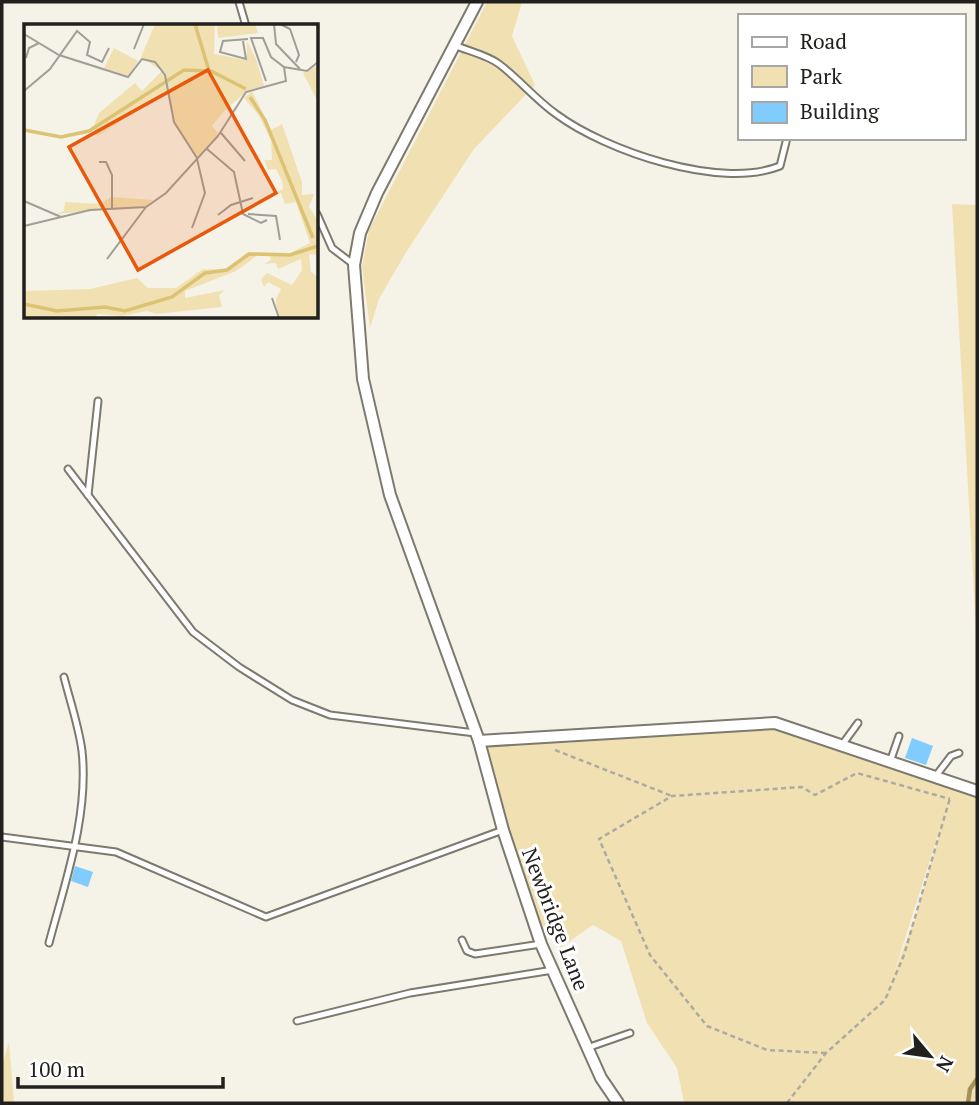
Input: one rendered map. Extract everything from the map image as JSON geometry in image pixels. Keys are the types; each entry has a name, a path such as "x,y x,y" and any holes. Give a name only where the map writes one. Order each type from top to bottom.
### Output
{"street":[{"name":"Newbridge Lane","path":"477,2 377,193 360,233 354,265 363,379 373,434 412,562 477,737 503,830 541,944 601,1078 618,1103"},
{"path":"477,737 775,723 977,791"}],"lane":[{"path":"240,2 246,24"},
{"path":"454,45 498,63 555,113 583,132 665,164 708,171 766,172 780,166 786,140"},
{"path":"318,216 332,248 354,265"},
{"path":"88,495 97,401"},
{"path":"68,469 192,632 239,667 292,700 330,715 477,737"},
{"path":"49,943 75,848 82,786 82,751 64,677"},
{"path":"842,746 858,723"},
{"path":"890,762 899,736"},
{"path":"935,778 951,757 959,752"},
{"path":"2,837 116,852 266,917 503,830"},
{"path":"462,940 467,951 475,954 541,944"},
{"path":"297,1021 410,993 553,970"},
{"path":"587,1048 630,1033"}],"path":[{"path":"550,748 672,796 802,787 815,795 857,773 950,799"},
{"path":"787,1103 826,1053 885,1000 904,955 954,784"},
{"path":"672,796 599,839 650,956 706,1026 767,1050 826,1053"}],"green space":[{"path":"487,2 522,2 512,36 535,85 474,149 405,254 379,299 370,328 362,267 369,230"},
{"path":"952,204 977,205 977,646"},
{"path":"775,723 952,789 977,791 977,1103 684,1103 677,1068 647,1023 621,941 593,925 560,948 528,906 479,741","holes":["939,835 916,915 894,973"]},
{"path":"9,1042 14,1103 2,1103 2,1066"}],"building":[{"path":"912,738 933,746 926,765 905,758"},
{"path":"75,866 93,872 88,887 71,881"}],"waterway":[{"path":"968,1103 970,1089 977,1079"}]}
